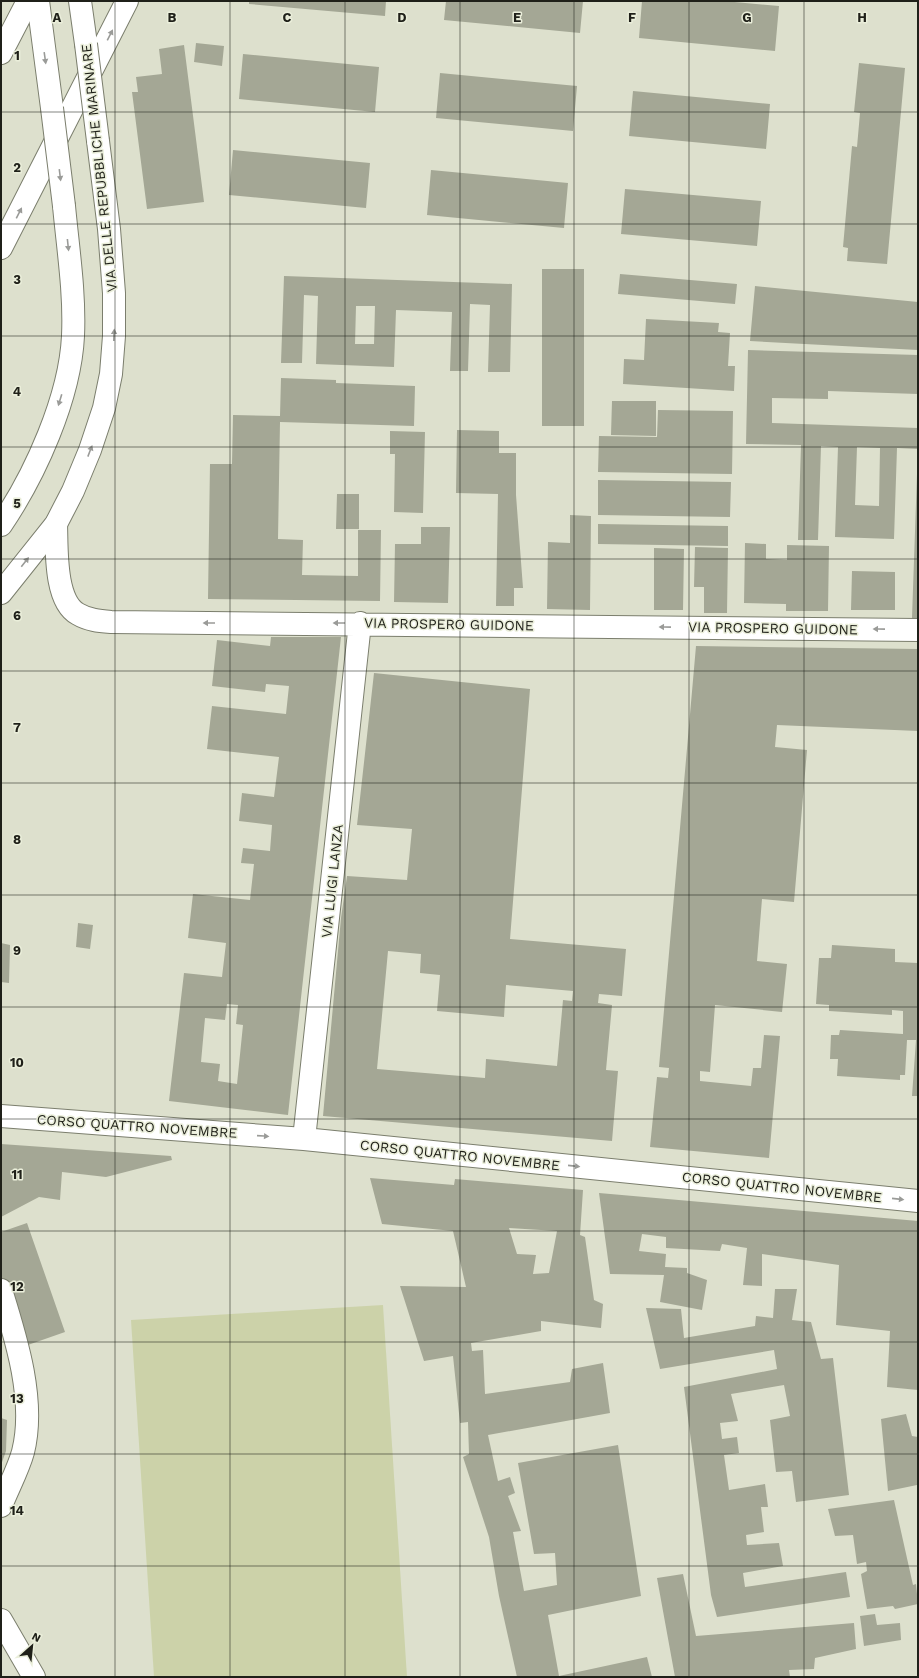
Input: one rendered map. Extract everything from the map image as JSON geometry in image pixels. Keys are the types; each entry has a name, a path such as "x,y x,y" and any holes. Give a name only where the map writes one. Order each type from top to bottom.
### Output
{"street":[{"path":"1,53 28,1"},
{"name":"VIA DELLE REPUBBLICHE MARINARE","path":"1,593 56,524 73,491 90,450 104,408 111,374 114,336 114,293 109,229 80,1"},
{"path":"1,248 127,1"},
{"path":"1,525 26,484 40,456 55,417 70,362 73,337 73,311 64,206 39,10"},
{"name":"VIA PROSPERO GUIDONE","path":"56,524 58,567 62,590 67,605 76,614 90,620 111,622 918,630"},
{"name":"VIA LUIGI LANZA","path":"304,1139 360,624"},
{"name":"CORSO QUATTRO NOVEMBRE","path":"1,1116 304,1139 918,1201"},
{"path":"1,1290 18,1344 28,1414 23,1452 1,1506"},
{"path":"1,1620 34,1677"}],"green space":[{"path":"383,1305 407,1677 154,1677 131,1320"}],"building":[{"path":"249,1 386,1 385,16 249,4"},
{"path":"446,1 583,1 580,33 444,20"},
{"path":"642,1 724,1 779,6 775,51 639,38"},
{"path":"196,43 224,46 222,66 194,62"},
{"path":"184,45 204,202 147,209 132,92 138,92 136,77 162,74 159,49"},
{"path":"243,54 379,67 375,112 239,99"},
{"path":"859,63 905,68 887,264 847,261 848,248 843,247 852,146 857,147 860,113 854,112"},
{"path":"440,73 577,86 573,131 436,118"},
{"path":"633,91 770,104 766,149 629,136"},
{"path":"233,150 370,163 366,208 229,195"},
{"path":"431,170 568,183 564,228 427,215"},
{"path":"625,189 761,201 757,246 621,234"},
{"path":"542,269 584,269 584,426 542,426"},
{"path":"620,274 737,284 735,304 618,294"},
{"path":"284,276 512,284 510,372 488,372 490,305 470,304 468,371 450,371 452,312 396,310 394,367 316,364 318,296 304,295 302,363 281,363","holes":["356,306 375,306 374,344 355,344"]},
{"path":"755,286 918,302 918,350 750,341"},
{"path":"646,319 719,323 718,332 730,333 728,366 735,366 734,391 623,384 624,359 644,360"},
{"path":"748,350 918,355 918,394 828,391 828,399 772,398 772,423 918,428 918,449 897,448 894,539 835,537 838,447 821,446 818,540 798,540 801,445 746,444","holes":["857,447 880,448 879,506 855,505"]},
{"path":"281,378 336,380 336,383 415,386 414,426 280,422 278,539 303,540 302,575 358,576 358,530 381,530 380,601 208,599 210,464 232,464 233,415 280,416"},
{"path":"612,401 656,401 656,436 611,435"},
{"path":"658,410 733,411 732,474 598,472 599,436 657,437"},
{"path":"457,430 499,431 499,453 516,453 516,495 523,588 514,588 514,606 496,606 498,494 456,493"},
{"path":"390,431 425,432 423,513 394,512 395,454 390,454"},
{"path":"917,474 918,618 912,618"},
{"path":"598,480 731,482 730,517 598,515"},
{"path":"337,494 359,494 359,529 336,529"},
{"path":"570,515 591,516 590,610 547,609 548,542 570,543"},
{"path":"598,524 728,526 728,546 598,544"},
{"path":"421,527 450,527 448,603 394,602 395,544 421,544"},
{"path":"745,543 766,544 766,559 787,560 787,545 829,546 828,611 786,611 786,604 744,603"},
{"path":"695,547 728,548 727,613 704,613 704,587 694,587"},
{"path":"654,548 684,549 683,610 654,610"},
{"path":"852,571 895,572 895,610 851,610"},
{"path":"271,637 341,637 288,1115 169,1101 184,973 222,977 226,943 188,938 193,894 250,900 254,864 241,863 243,848 270,851 272,825 239,821 242,793 274,797 279,757 207,749 212,706 286,714 289,686 266,684 265,692 212,686 217,640 270,646","holes":["227,1004 238,1005 236,1024 243,1025 237,1084 218,1081 220,1064 201,1062 205,1018 225,1020"]},
{"path":"696,646 918,649 918,731 777,725 775,747 807,750 794,902 762,899 757,961 787,964 782,1012 715,1005 710,1072 700,1071 700,1081 751,1086 753,1068 761,1068 764,1035 780,1036 769,1158 650,1147 657,1077 668,1078 669,1068 659,1067"},
{"path":"374,673 530,689 510,939 626,949 622,996 599,994 598,1003 612,1005 606,1070 618,1071 612,1141 323,1116 341,918 347,876 407,880 412,829 357,825","holes":["388,951 421,954 420,973 440,975 437,1011 504,1017 506,985 573,991 572,1001 563,1000 557,1066 486,1059 485,1078 377,1069"]},
{"path":"78,923 93,925 90,949 76,947"},
{"path":"1,943 10,945 9,983 1,982"},
{"path":"832,945 895,949 895,962 918,963 918,1096 912,1096 916,1040 907,1040 905,1075 900,1075 900,1080 837,1076 838,1059 830,1059 831,1035 839,1035 840,1030 903,1034 903,1011 892,1010 892,1015 829,1011 829,1005 816,1004 819,958 831,958"},
{"path":"1,1144 171,1156 172,1160 106,1177 62,1172 60,1200 39,1197 1,1217"},
{"path":"370,1178 454,1185 455,1179 583,1190 580,1235 585,1237 594,1300 603,1304 601,1328 541,1321 541,1331 471,1343 472,1351 483,1350 485,1394 570,1382 572,1369 603,1363 610,1413 488,1435 498,1481 510,1477 515,1493 508,1496 521,1531 513,1532 524,1591 557,1585 555,1553 534,1554 518,1463 618,1445 641,1596 548,1615 559,1676 647,1657 652,1677 517,1677 499,1596 489,1537 463,1457 469,1454 468,1422 460,1423 453,1356 424,1361 400,1286 466,1287 453,1231 382,1224","holes":["509,1228 557,1231 549,1273 533,1274 536,1255 517,1254"]},
{"path":"599,1193 918,1221 918,1390 887,1387 890,1331 836,1325 839,1265 762,1254 762,1286 743,1285 747,1248 722,1244 720,1251 666,1248 666,1237 642,1234 639,1251 666,1254 665,1267 687,1268 687,1273 707,1280 702,1310 660,1302 664,1275 610,1274"},
{"path":"27,1223 65,1332 25,1346 1,1276 1,1232"},
{"path":"775,1289 797,1289 792,1320 811,1322 821,1359 833,1358 849,1495 796,1502 792,1471 776,1472 770,1420 790,1416 784,1385 731,1394 738,1421 720,1423 722,1439 737,1437 739,1453 724,1455 729,1490 765,1484 768,1507 761,1507 764,1532 746,1535 747,1545 779,1543 783,1566 743,1573 745,1587 846,1572 850,1597 717,1617 711,1595 684,1387 777,1369 774,1350 660,1369 646,1308 681,1309 684,1338 755,1326 756,1316 773,1318"},
{"path":"906,1414 912,1436 918,1437 917,1485 888,1491 881,1419"},
{"path":"1,1418 7,1420 6,1451 1,1465"},
{"path":"894,1500 913,1585 916,1584 918,1604 895,1609 893,1606 867,1609 861,1574 867,1571 866,1562 857,1564 853,1535 835,1536 828,1509"},
{"path":"683,1574 696,1636 854,1623 856,1649 815,1658 814,1669 789,1670 790,1677 675,1677 657,1578"},
{"path":"875,1614 877,1625 900,1623 901,1640 864,1646 860,1616"}]}
